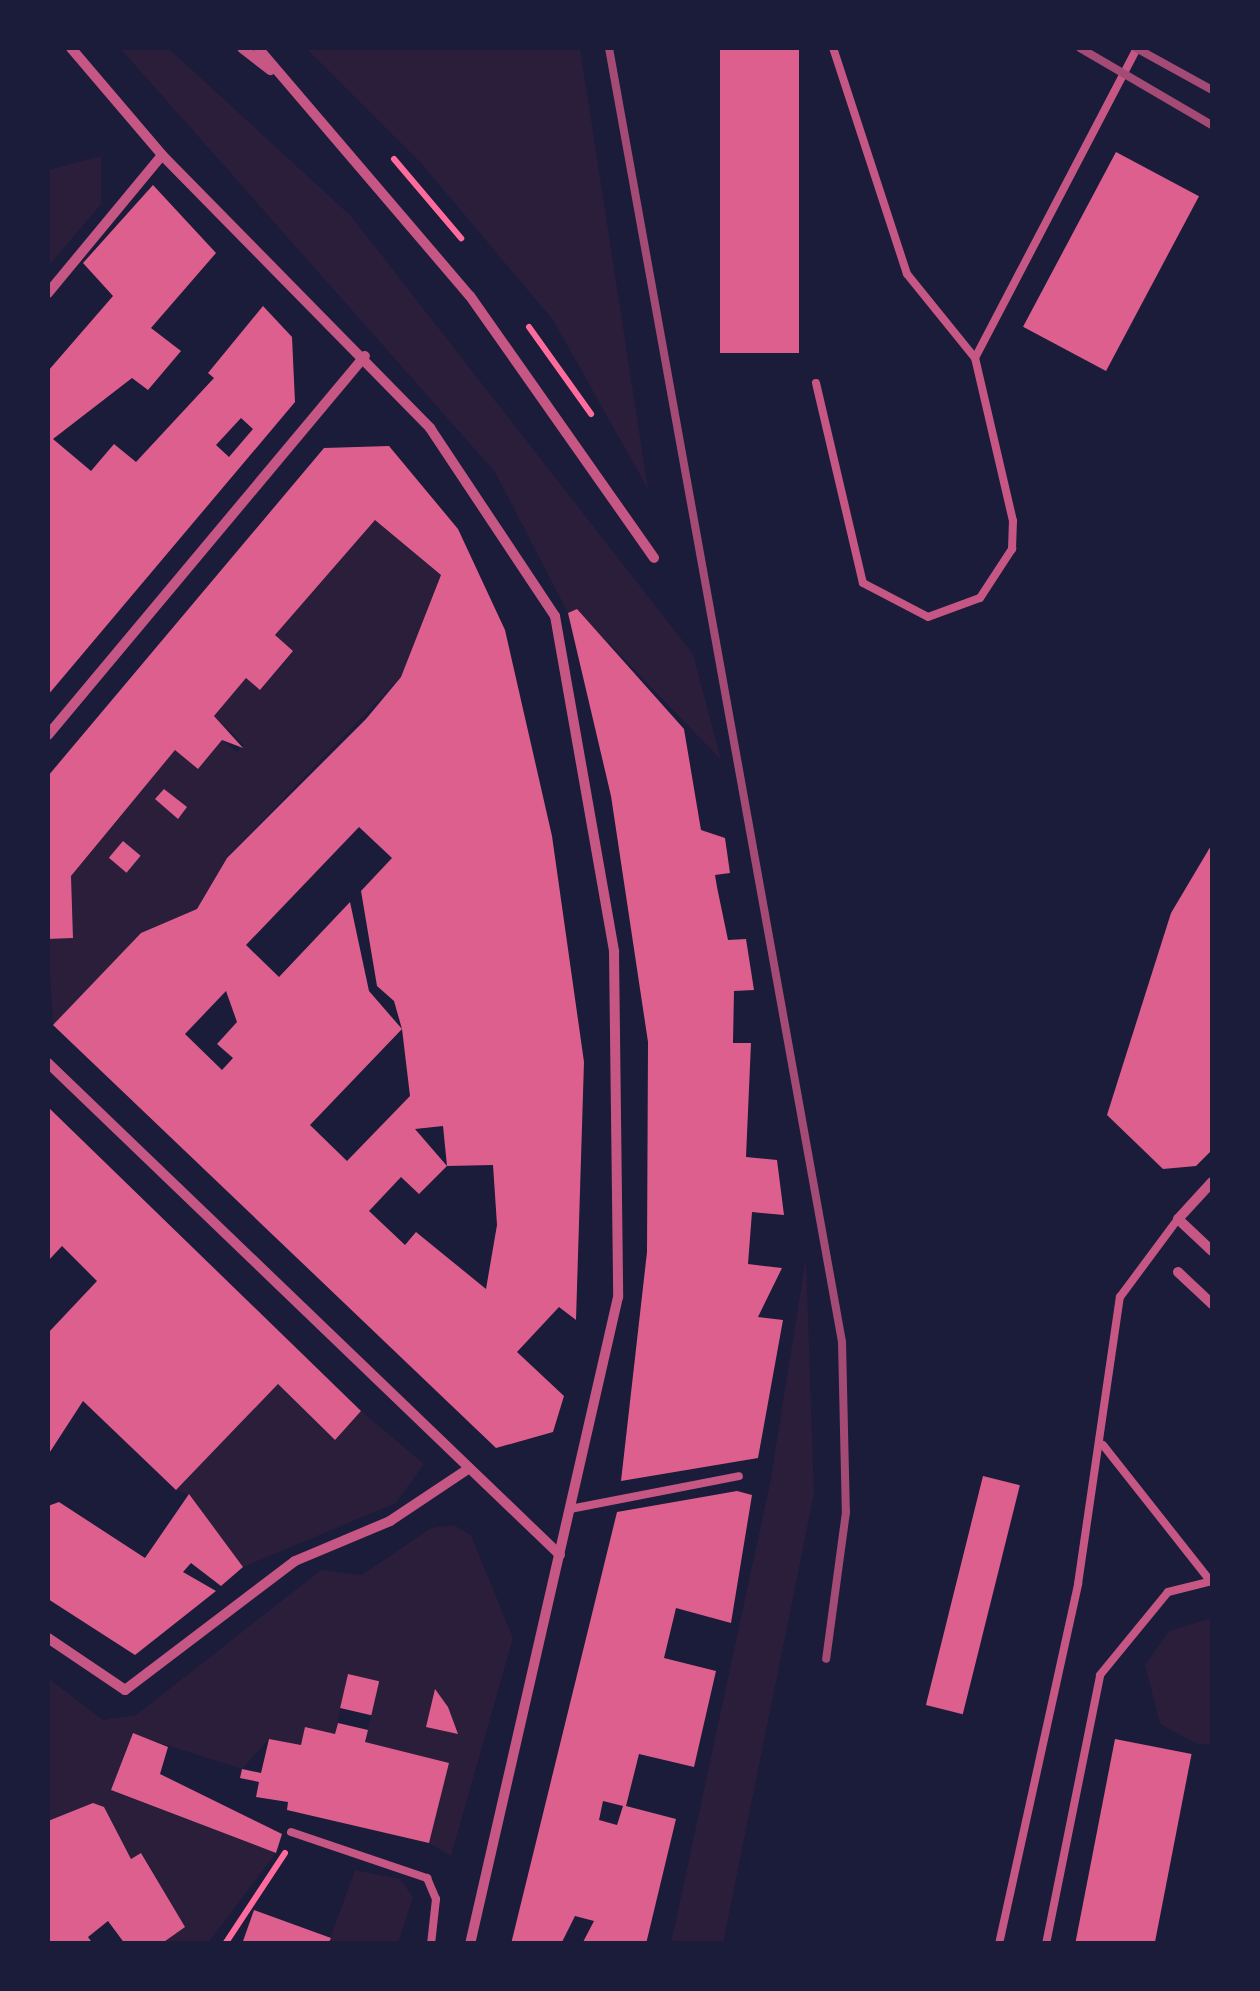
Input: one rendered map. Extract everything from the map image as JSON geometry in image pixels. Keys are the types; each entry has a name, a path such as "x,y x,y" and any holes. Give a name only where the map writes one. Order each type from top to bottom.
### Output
{"street":[{"path":"71,48 162,156 365,356 430,428 558,635 614,952 618,1298 470,1944"},
{"path":"242,48 286,83"},
{"path":"258,48 470,296 654,558"},
{"path":"48,293 162,156"},
{"path":"48,736 365,356"},
{"path":"48,1063 560,1554"},
{"path":"1212,1182 1178,1219 1212,1252"},
{"path":"1178,1272 1212,1304"},
{"path":"48,1638 125,1690 295,1561 390,1521 468,1469"}],"lane":[{"path":"816,383 863,584 904,613 953,614 980,598 1012,549 975,358 908,274 833,48"},
{"path":"975,358 1137,48"},
{"path":"999,1944 1104,1445 1120,1297 1178,1219"},
{"path":"1046,1944 1100,1675 1168,1592 1210,1580 1104,1445"},
{"path":"570,1509 739,1476"},
{"path":"296,1833 427,1878 436,1899 431,1944"}],"path":[{"path":"225,1944 296,1833"}],"shaded area":[{"path":"120,48 168,48 351,216 693,654 721,760 577,610 568,613 495,472"},
{"path":"306,48 580,48 648,489 553,320 420,162"},
{"path":"101,156 101,204 48,267 48,170"},
{"path":"375,520 441,575 401,677 227,857 197,909 141,933 53,1025 48,939 73,938 71,876 175,750 198,769 222,740 237,752 244,745 214,716 246,678 261,690 293,652 275,635"},
{"path":"806,1258 814,1494 723,1943 671,1943 770,1483"},
{"path":"278,1384 334,1440 361,1411 424,1464 396,1503 243,1567 189,1495 176,1490"},
{"path":"454,1525 471,1535 513,1638 451,1856 429,1843 449,1763 365,1742 379,1682 348,1674 335,1734 306,1727 301,1745 269,1739 242,1769 132,1734 112,1791 276,1853 208,1943 161,1943 184,1927 142,1853 131,1859 104,1807 48,1821 48,1678 103,1720 136,1715 321,1570 362,1575 431,1528"},
{"path":"1212,1618 1212,1744 1197,1744 1160,1724 1145,1665 1169,1631"},
{"path":"355,1870 400,1879 413,1897 398,1943 328,1944"}],"building":[{"path":"720,48 799,48 799,353 720,353"},
{"path":"1116,152 1199,196 1106,371 1023,327"},
{"path":"153,185 216,253 151,328 181,351 148,390 132,378 53,439 91,471 114,444 136,462 214,378 208,373 263,306 292,337 295,402 48,695 48,371 113,296 83,263","holes":["241,418 253,429 229,457 216,445"]},
{"path":"389,446 458,529 505,630 552,836 584,1062 576,1320 559,1307 517,1352 564,1396 553,1432 496,1448 53,1025 141,933 197,909 227,858 366,719 401,677 441,575 375,520 275,635 293,651 260,690 246,678 214,716 243,748 222,740 198,769 175,750 71,876 73,938 48,939 48,776 324,448","holes":["359,827 392,858 361,891 377,986 394,1001 402,1029 369,991 350,902 279,977 246,945","226,991 237,1022 217,1044 233,1058 222,1070 185,1034","402,1029 410,1096 347,1161 310,1125","443,1126 447,1166 415,1129","493,1165 497,1225 486,1289 416,1232 405,1245 369,1211 401,1177 419,1194 447,1166"]},
{"path":"577,609 684,729 701,830 725,838 730,873 715,875 717,887 728,940 746,939 754,990 734,991 733,1043 751,1043 746,1157 777,1160 784,1215 752,1212 748,1264 782,1268 758,1317 783,1320 758,1458 621,1481 647,1252 648,1042 611,796 568,613"},
{"path":"164,789 187,807 178,819 155,799"},
{"path":"123,841 141,856 126,873 109,858"},
{"path":"1212,844 1212,1150 1196,1166 1163,1169 1107,1115 1171,913"},
{"path":"48,1107 361,1411 335,1440 278,1384 176,1490 83,1401 48,1455 48,1333 97,1281 62,1246 48,1261"},
{"path":"983,1476 1020,1485 963,1714 926,1705"},
{"path":"737,1491 752,1495 731,1623 676,1608 664,1658 716,1671 694,1767 639,1754 626,1806 676,1819 646,1944 582,1944 594,1921 575,1916 561,1944 511,1944 617,1512","holes":["603,1801 623,1806 617,1825 599,1820"]},
{"path":"189,1494 243,1567 221,1586 191,1563 183,1572 216,1591 135,1655 48,1599 48,1506 59,1502 145,1558"},
{"path":"348,1674 379,1681 371,1715 340,1708"},
{"path":"435,1689 448,1707 458,1734 426,1727"},
{"path":"338,1723 368,1730 365,1742 449,1763 429,1843 287,1810 288,1802 256,1797 259,1782 240,1778 242,1769 261,1773 269,1739 301,1745 305,1727 335,1734"},
{"path":"133,1733 168,1747 160,1774 282,1834 276,1853 111,1790"},
{"path":"1115,1739 1192,1754 1155,1944 1075,1944"},
{"path":"93,1803 104,1807 131,1859 141,1853 185,1927 161,1944 125,1944 108,1921 88,1937 93,1944 48,1944 48,1821"},
{"path":"254,1910 331,1938 328,1944 242,1944"}],"railway":[{"path":"609,48 842,1342 846,1512 826,1659"},
{"path":"1080,48 1212,125"},
{"path":"1136,48 1212,90"}]}
